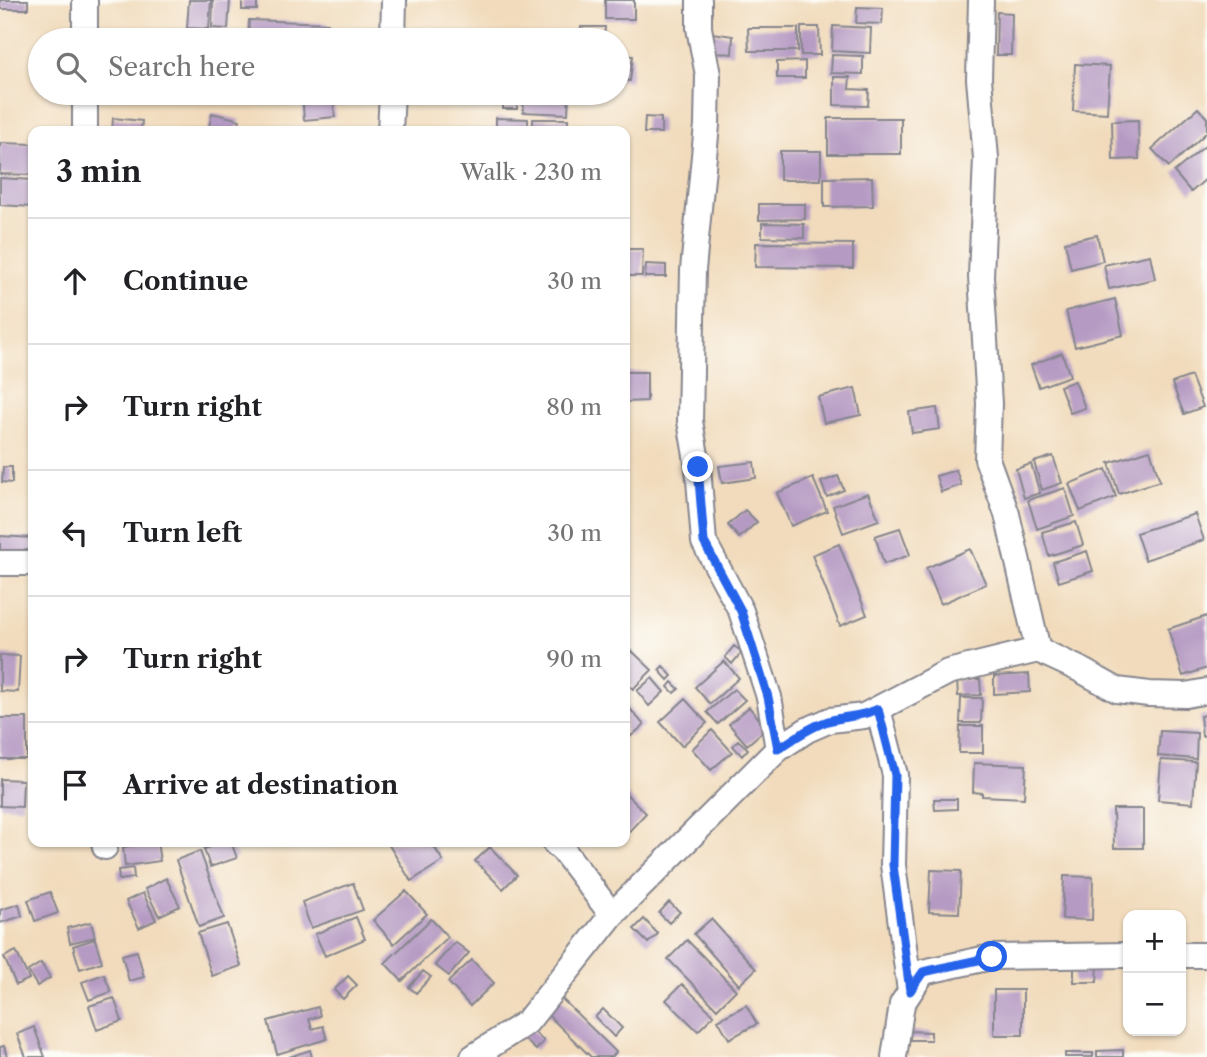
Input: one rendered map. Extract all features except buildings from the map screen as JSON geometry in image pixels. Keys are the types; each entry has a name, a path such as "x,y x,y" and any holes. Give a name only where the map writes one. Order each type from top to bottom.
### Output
{"street":[{"path":"85,0 85,28"},
{"path":"393,28 394,0"},
{"path":"699,0 699,28 708,75 707,125 693,270 690,421 698,467 704,542 741,611 768,697 778,749"},
{"path":"981,0 979,79 986,158 981,276 989,404 987,459 1007,514 1038,650"},
{"path":"85,105 85,126"},
{"path":"390,126 391,105"},
{"path":"0,563 28,564"},
{"path":"473,1057 527,1022 612,915 778,749 807,730 830,720 864,716 947,672 1038,650 1117,690 1174,694 1207,691"},
{"path":"878,709 895,775 893,865 910,991"},
{"path":"560,847 612,915"},
{"path":"1186,955 1207,955"},
{"path":"894,1057 902,1004 923,972 992,957 1123,956"}],"route":[{"path":"698,467 704,542 741,611 768,697 778,749 807,730 830,720 864,716 878,709 895,775 893,865 910,991 923,972 992,957"}]}
